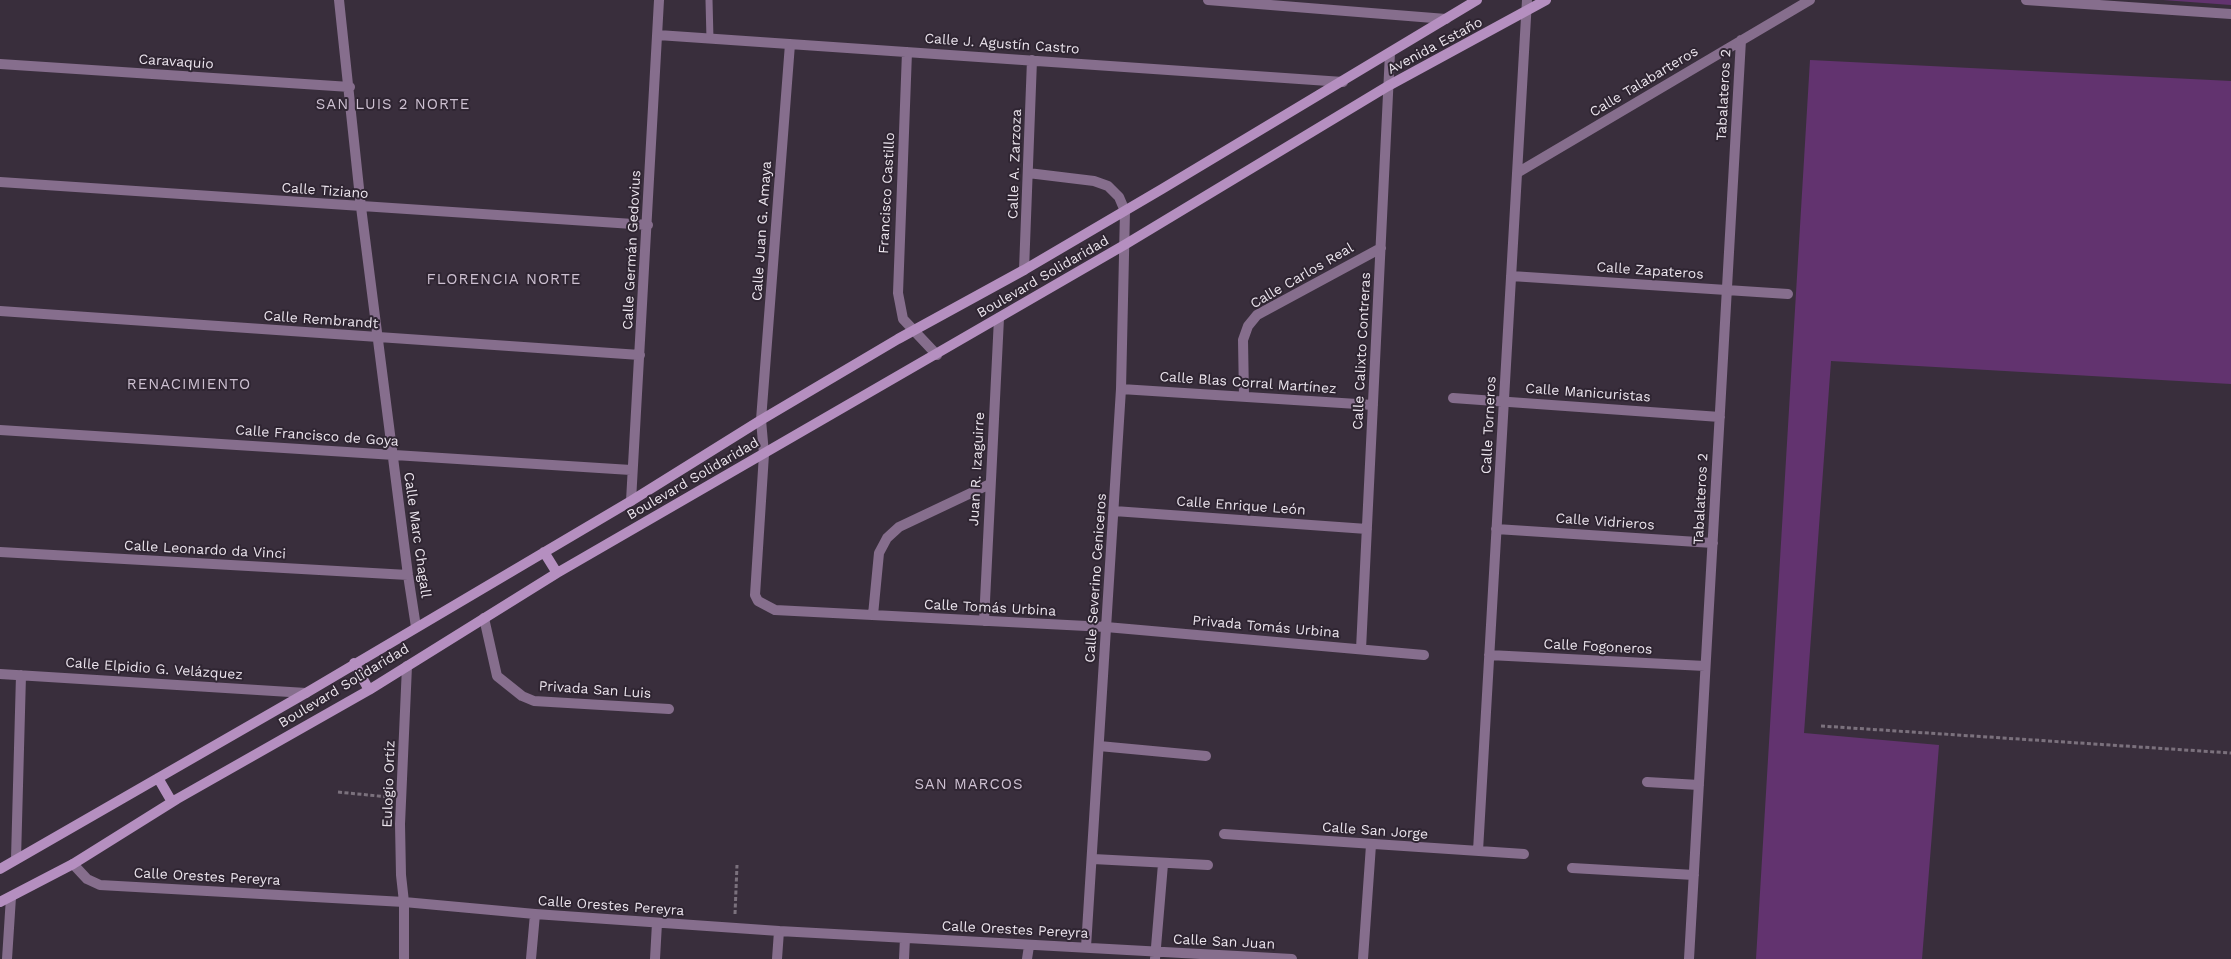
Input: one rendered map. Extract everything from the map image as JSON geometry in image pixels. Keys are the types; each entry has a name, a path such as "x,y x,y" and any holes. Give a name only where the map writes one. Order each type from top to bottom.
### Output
{"main road":[{"name":"Avenida Estaño","path":"1343,82 1446,19 1462,4 1477,0"},
{"name":"Avenida Estaño","path":"1388,86 1546,0"},
{"name":"Boulevard Solidaridad","path":"0,869 306,693 631,501 761,420 1126,211 1343,82"},
{"name":"Boulevard Solidaridad","path":"11,897 73,864 172,802 369,690 557,573 937,355 1388,86"},
{"path":"544,552 557,573"},
{"path":"354,663 369,690"},
{"path":"158,778 172,802"},
{"path":"0,902 11,897"}],"street":[{"name":"Calle Marc Chagall","path":"339,0 350,87 361,207 416,627"},
{"name":"Calle Germán Gedovius","path":"631,501 631,470 648,225 659,0"},
{"path":"1208,0 1446,19"},
{"name":"Calle Torneros","path":"1478,851 1527,0"},
{"name":"Calle Talabarteros","path":"1517,173 1810,0"},
{"path":"2026,0 2231,14"},
{"name":"Calle J. Agustín Castro","path":"658,35 1343,82"},
{"name":"Tabalateros 2","path":"1689,959 1741,40"},
{"name":"Calle Juan G. Amaya","path":"790,44 761,420 764,454 755,595 758,601 775,610 873,615"},
{"name":"Francisco Castillo","path":"907,52 898,293 904,320 937,355"},
{"name":"Calle Calixto Contreras","path":"1361,650 1390,53"},
{"name":"Calle A. Zarzoza","path":"1024,270 1032,60"},
{"name":"Caravaquio","path":"0,64 350,87"},
{"path":"1028,173 1094,182 1108,186 1120,197 1126,211"},
{"name":"Calle Tiziano","path":"0,182 648,225"},
{"name":"Calle Severino Ceniceros","path":"1086,947 1121,389 1126,211"},
{"name":"Calle Carlos Real","path":"1244,396 1243,340 1248,326 1257,315 1381,248"},
{"name":"Calle Zapateros","path":"1511,276 1788,294"},
{"name":"Calle Rembrandt","path":"0,311 640,356"},
{"name":"Juan R. Izaguirre","path":"984,621 999,318"},
{"name":"Calle Blas Corral Martínez","path":"1121,389 1373,405"},
{"name":"Calle Manicuristas","path":"1453,398 1720,417"},
{"name":"Calle Francisco de Goya","path":"0,430 631,470"},
{"path":"873,615 879,553 886,538 899,527 990,484"},
{"name":"Calle Enrique León","path":"1114,511 1367,529"},
{"name":"Calle Vidrieros","path":"1496,530 1712,543"},
{"name":"Calle Leonardo da Vinci","path":"0,552 408,576"},
{"name":"Calle Tomás Urbina","path":"873,615 1106,627"},
{"name":"Privada San Luis","path":"484,618 497,676 522,696 534,701 669,709"},
{"name":"Privada Tomás Urbina","path":"1106,627 1424,655"},
{"name":"Calle Fogoneros","path":"1489,655 1705,666"},
{"name":"Eulogio Ortíz","path":"404,959 401,798 407,666"},
{"name":"Calle Elpidio G. Velázquez","path":"0,674 306,693"},
{"path":"16,859 21,675"},
{"path":"1099,746 1206,756"},
{"path":"1647,782 1699,784"},
{"name":"Calle San Jorge","path":"1224,834 1524,854"},
{"path":"1363,959 1371,845"},
{"path":"1093,859 1208,866"},
{"name":"Calle Orestes Pereyra","path":"73,864 87,879 100,885 404,902 535,914 779,931 1029,946 1086,947 1155,956"},
{"path":"1155,956 1163,864"},
{"path":"1572,868 1694,875"},
{"path":"7,959 11,897"},
{"path":"531,959 535,914"},
{"path":"655,959 657,923"},
{"path":"777,959 779,931"},
{"path":"904,959 905,938"},
{"path":"1027,959 1029,946"},
{"name":"Calle San Juan","path":"1155,956 1292,959"}],"lane":[{"path":"709,0 710,39"}],"path":[{"path":"1821,726 2231,752"},
{"path":"338,792 401,798"},
{"path":"734,928 737,865"}],"shaded area":[{"path":"2163,0 2231,0 2231,5"},
{"path":"1810,60 2231,81 2231,384 1831,361 1804,733 1939,745 1922,959 1756,959"}],"district":[{"name":"SAN LUIS 2 NORTE","path":"393,105"},
{"name":"FLORENCIA NORTE","path":"504,280"},
{"name":"RENACIMIENTO","path":"189,385"},
{"name":"SAN MARCOS","path":"969,785"}]}
